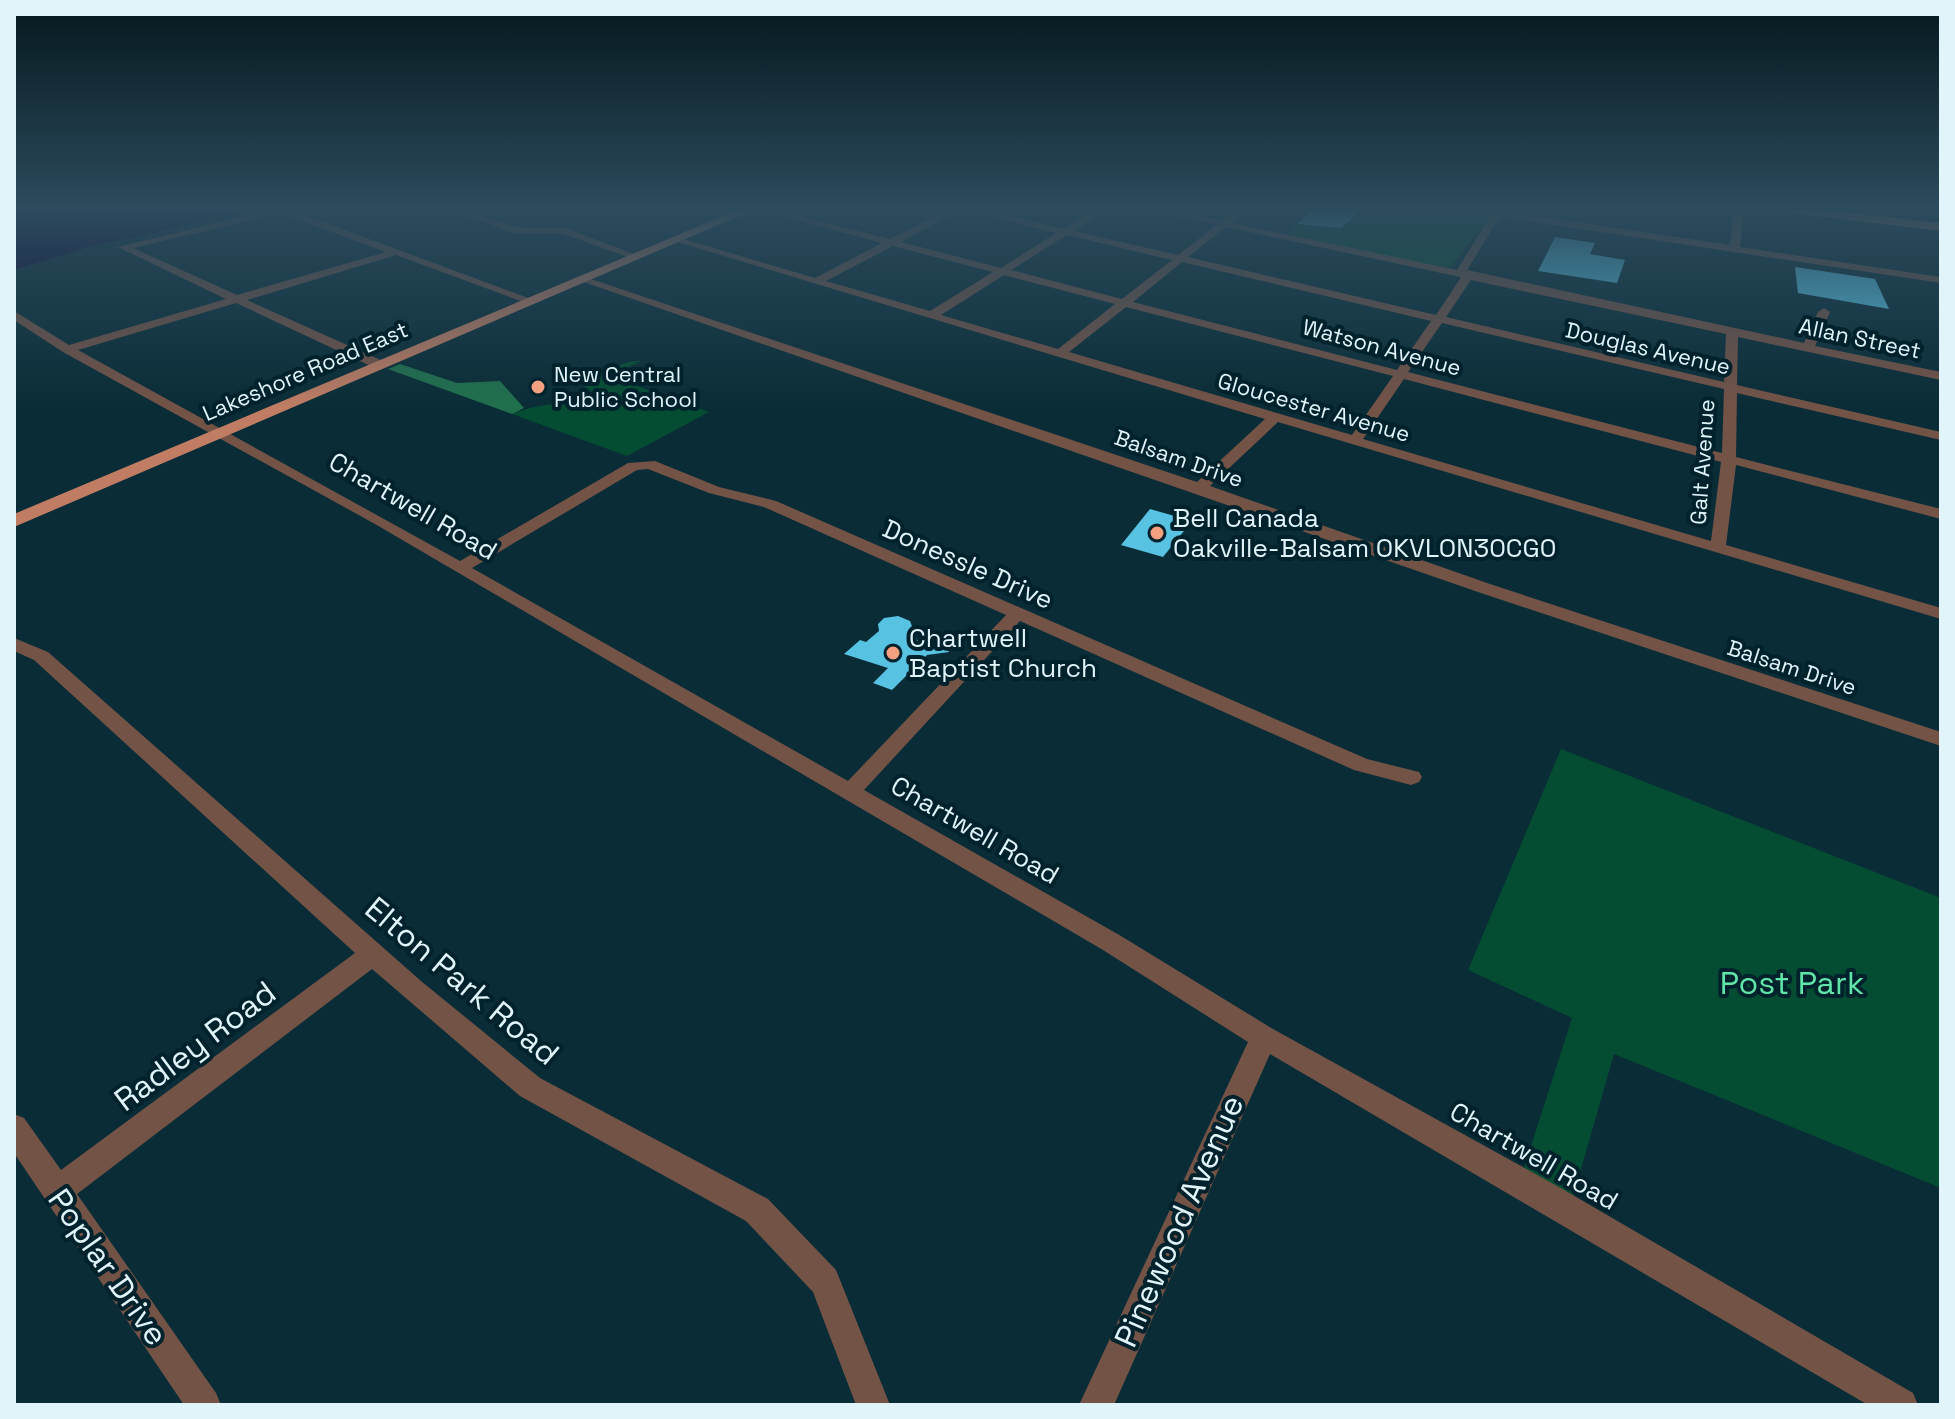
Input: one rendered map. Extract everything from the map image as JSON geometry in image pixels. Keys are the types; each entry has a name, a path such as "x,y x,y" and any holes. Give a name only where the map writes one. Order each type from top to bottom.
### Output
{"main road":[{"name":"Lakeshore Road East","path":"14,521 593,276"}],"street":[{"path":"185,276 380,365"},
{"path":"67,349 313,276"},
{"path":"463,276 533,302"},
{"name":"Gloucester Avenue","path":"796,276 1941,614"},
{"path":"815,282 827,276"},
{"path":"931,316 994,276"},
{"name":"Watson Avenue","path":"1022,276 1941,514"},
{"path":"1059,354 1159,276"},
{"name":"Douglas Avenue","path":"1250,276 1941,436"},
{"path":"1354,442 1466,279 1465,276"},
{"name":"Allan Street","path":"1470,276 1941,376"},
{"path":"1916,276 1941,280"},
{"name":"Balsam Drive","path":"584,280 1200,488 1484,588 1941,739"},
{"path":"1808,348 1824,312"},
{"name":"Chartwell Road","path":"14,315 67,349 222,432 1112,943 1264,1037 1548,1198 1901,1405"},
{"name":"Galt Avenue","path":"1718,547 1729,460 1732,332"},
{"path":"1200,488 1274,418"},
{"name":"Donessle Drive","path":"460,568 633,466 650,464 714,490 770,504 1361,765 1411,777"},
{"path":"850,792 1017,614"},
{"name":"Elton Park Road","path":"14,644 41,656 374,953 530,1087 757,1210 825,1281 873,1405"},
{"name":"Radley Road","path":"56,1192 374,953"},
{"name":"Pinewood Avenue","path":"1096,1405 1264,1037"},
{"name":"Poplar Drive","path":"14,1128 204,1405"}],"green space":[{"path":"641,361 625,369 626,382 709,412 627,456 512,414 597,395 576,381 576,377"},
{"path":"400,364 457,383 500,381 524,408 512,414 388,369"},
{"name":"Post Park","path":"1561,749 1941,898 1941,1188 1614,1054 1573,1197 1523,1171 1572,1018 1468,970"}],"building":[{"path":"1572,276 1619,276 1617,283"},
{"path":"1796,276 1875,279 1889,309 1798,293"},
{"name":"Bell Canada Oakville-Balsam OKVLON30CG0","path":"1150,509 1192,521 1163,557 1121,545"},
{"name":"Chartwell Baptist Church","path":"898,616 910,621 918,642 944,638 949,652 927,655 892,690 873,683 888,668 844,654 860,640 866,642 879,631 878,624 884,618"}],"place":[{"name":"New Central Public School","path":"538,387"},
{"name":"Bell Canada Oakville-Balsam OKVLON30CG0","path":"1157,533"},
{"name":"Chartwell Baptist Church","path":"893,653"}]}
